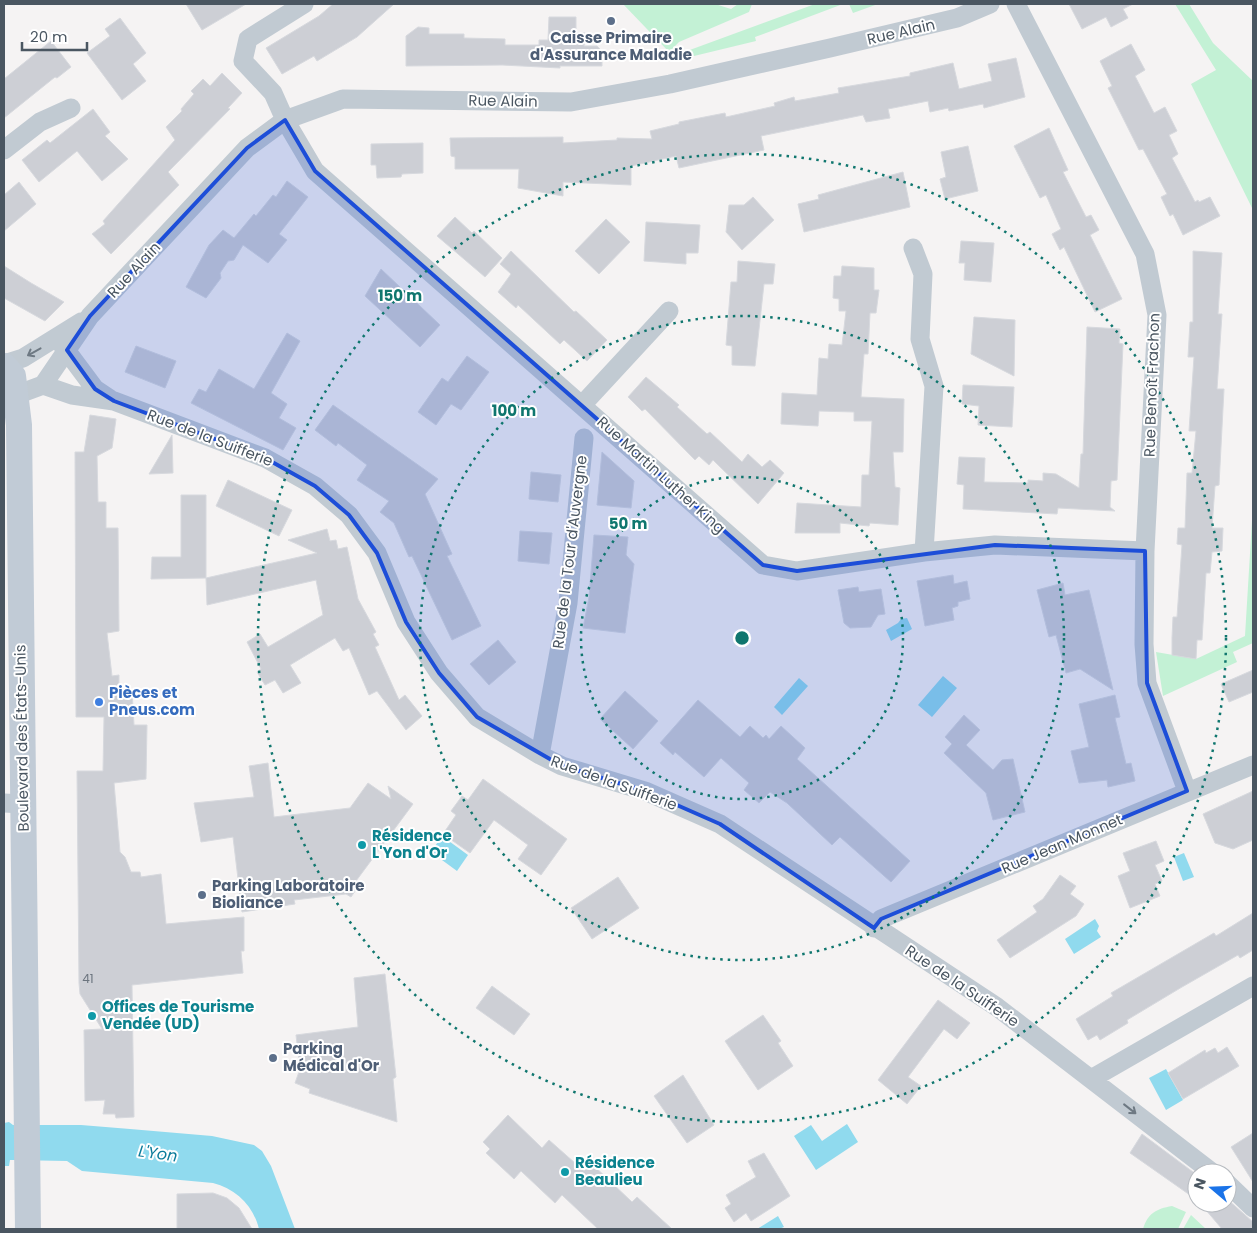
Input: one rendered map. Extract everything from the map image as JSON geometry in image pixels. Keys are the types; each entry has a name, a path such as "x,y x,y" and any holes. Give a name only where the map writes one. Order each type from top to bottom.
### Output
{"main road":[{"name":"Boulevard des États-Unis","path":"4,365 13,376 19,425 13,804 26,1113 28,1229"}],"street":[{"name":"Rue Martin Luther King","path":"304,4 248,39 243,61 273,93 285,120 315,171 583,404 763,564 797,571 924,552 995,545 1145,551"},
{"name":"Rue Alain","path":"43,386 62,344 247,148 285,120 343,99 571,102 670,84 867,40 957,18 990,4"},
{"name":"Rue Benoît Frachon","path":"1016,4 1145,254 1157,316 1145,551 1144,644 1147,683 1187,791"},
{"path":"4,150 40,122 71,108"},
{"path":"913,248 923,274 920,339 934,386 924,552"},
{"path":"583,404 669,311"},
{"name":"Rue Alain","path":"4,365 62,344"},
{"name":"Rue de la Suifferie","path":"62,344 95,389 114,401 265,458 315,486 349,515 377,553 406,622 439,673 477,717 562,766 645,791 720,824 874,928 997,1007 1201,1163"},
{"path":"16,395 43,386"},
{"name":"Rue de la Suifferie","path":"43,386 72,395 114,401"},
{"name":"Rue de la Tour d'Auvergne","path":"540,755 568,603 584,438"},
{"name":"Rue Jean Monnet","path":"874,928 881,919 1253,764"},
{"path":"1091,1079 1253,986"},
{"path":"1237,1193 1253,1208"}],"highlighted area":[{"path":"285,120 315,171 763,565 797,571 995,545 1145,551 1147,683 1187,791 881,919 874,928 720,824 645,791 562,766 477,717 439,673 406,622 377,553 349,515 315,486 265,458 114,401 95,389 67,350 90,316 247,148"}],"green space":[{"path":"623,4 715,4 731,9 738,4 752,4 749,12 679,42 669,52"},
{"path":"815,4 843,4 755,37 756,41 694,56 687,51"},
{"path":"849,4 878,4 853,13"},
{"path":"1175,4 1189,4 1213,43 1253,81 1253,210 1191,84 1216,70"},
{"path":"1253,504 1253,643 1233,652 1237,662 1163,696 1156,652 1196,659 1245,636"},
{"path":"1172,1206 1186,1212 1178,1229 1143,1229 1150,1215"},
{"path":"1191,1215 1206,1229 1183,1229"}],"water":[{"path":"907,618 912,629 891,641 886,630 901,619"},
{"path":"943,676 957,688 932,717 918,705"},
{"path":"799,678 808,686 782,715 774,707"},
{"path":"442,836 468,855 457,871 431,852"},
{"path":"1184,853 1194,877 1183,881 1174,857"},
{"path":"1095,919 1099,926 1097,931 1101,937 1074,954 1065,939"},
{"path":"1166,1069 1183,1100 1166,1110 1149,1078"},
{"name":"L'Yon","path":"9,1122 13,1125 81,1125 212,1136 254,1145 262,1151 271,1166 295,1229 259,1229 253,1213 242,1199 229,1189 213,1183 82,1171 67,1161 10,1160 9,1166 4,1166 4,1123"},
{"path":"847,1124 858,1142 816,1170 794,1136 811,1125 822,1141"},
{"path":"778,1216 784,1227 779,1229 757,1229"}],"building":[{"path":"186,4 246,4 202,30"},
{"path":"333,4 394,4 357,37 317,61 314,56 282,74 266,48 319,16"},
{"path":"1069,4 1133,4 1123,9 1128,18 1111,27 1106,17 1082,29"},
{"path":"549,17 576,17 576,33 585,33 584,46 597,46 602,51 602,66 560,66 560,68 502,65 406,66 406,36 418,27 429,28 429,34 464,34 464,38 505,39 505,45 539,45 539,40 548,40"},
{"path":"120,18 146,53 133,64 146,81 122,100 87,53 110,36 105,29"},
{"path":"51,41 71,67 57,78 55,77 4,118 4,79"},
{"path":"1131,44 1145,70 1135,76 1154,113 1165,107 1177,131 1169,135 1178,154 1172,158 1195,202 1210,197 1220,216 1183,235 1173,214 1170,216 1161,197 1167,194 1143,149 1139,150 1108,88 1112,86 1100,61"},
{"path":"1016,58 1025,97 984,108 983,104 949,111 948,108 930,112 928,101 888,109 890,118 866,122 863,115 761,136 764,150 679,168 676,156 631,166 631,185 563,182 563,196 518,188 519,169 455,169 455,157 451,156 450,138 563,137 563,143 617,140 617,138 652,139 650,131 679,124 679,122 725,113 726,117 775,106 774,103 794,97 795,101 839,93 838,88 910,76 910,73 953,63 959,89 992,81 988,64"},
{"path":"222,73 242,93 228,108 230,109 168,172 179,185 111,254 92,234 105,224 103,221 175,140 166,127 182,111 181,109 194,94 191,91 203,79 210,86"},
{"path":"93,109 110,132 105,136 128,159 102,181 77,151 39,182 22,160 47,140 50,143"},
{"path":"1049,128 1068,170 1063,172 1086,217 1091,215 1099,230 1090,235 1122,299 1095,312 1064,247 1060,250 1052,234 1061,229 1046,195 1040,198 1014,146"},
{"path":"423,143 423,173 402,174 401,177 377,178 376,165 371,165 371,144"},
{"path":"968,146 978,191 945,199 940,179 946,177 941,152"},
{"path":"903,172 910,207 804,232 798,204 819,199 818,195"},
{"path":"287,181 308,197 279,234 287,240 268,263 243,245 234,260 228,261 220,273 221,278 206,298 186,287 209,245 223,230 234,238 254,214 256,216 273,195 276,197"},
{"path":"19,182 36,204 4,231 4,195"},
{"path":"753,197 774,220 742,250 726,232 729,205 744,205"},
{"path":"455,217 472,233 474,231 502,258 485,277 437,236"},
{"path":"606,219 630,242 599,274 575,251"},
{"path":"646,222 700,225 698,253 686,253 686,264 644,261"},
{"path":"961,241 994,243 991,282 964,280 965,263 959,263"},
{"path":"511,251 574,312 576,311 607,340 587,361 564,340 560,344 518,305 516,308 498,292 511,274 500,264"},
{"path":"1193,251 1222,253 1218,314 1222,314 1217,389 1224,389 1219,485 1215,486 1212,528 1223,528 1222,551 1212,552 1210,573 1206,573 1202,640 1197,640 1196,659 1172,655 1173,617 1177,617 1182,545 1177,544 1178,528 1185,528 1187,473 1192,473 1196,431 1189,431 1194,357 1188,357 1190,322 1193,322"},
{"path":"738,261 775,264 773,284 764,284 755,366 732,365 732,346 726,345 731,282 737,282"},
{"path":"4,266 64,302 45,321 4,298"},
{"path":"842,266 874,268 874,290 879,290 876,313 870,313 868,354 864,354 861,397 904,399 903,452 893,452 895,487 900,488 898,525 870,523 869,526 840,523 840,533 795,533 797,503 861,507 862,475 869,475 872,421 854,421 854,412 819,411 818,426 781,424 782,393 817,395 819,358 828,359 829,344 842,345 846,311 839,311 839,299 833,298 834,276 841,276"},
{"path":"381,269 440,325 420,347 365,296"},
{"path":"974,317 1015,320 1014,376 971,354"},
{"path":"1087,327 1120,329 1119,343 1123,344 1117,480 1111,481 1110,507 1115,511 1058,508 1057,514 963,509 964,485 957,484 959,457 985,458 984,482 1028,483 1028,480 1043,481 1043,473 1056,474 1079,488 1081,454 1083,454"},
{"path":"287,333 300,341 271,393 287,404 279,418 296,428 283,450 191,403 199,389 206,392 219,369 254,389"},
{"path":"136,346 176,361 165,388 125,372"},
{"path":"467,356 489,372 461,410 451,404 436,425 418,412 442,378 448,382"},
{"path":"646,377 679,405 677,407 707,434 710,432 742,462 748,454 762,467 770,460 784,473 758,504 713,460 709,465 699,456 695,460 645,409 642,411 628,397"},
{"path":"963,385 1014,387 1012,427 978,425 979,406 962,404"},
{"path":"333,405 438,479 425,494 452,554 447,556 481,626 452,640 412,556 409,557 394,523 380,512 389,501 357,480 367,465 338,443 336,446 315,430"},
{"path":"90,415 116,419 112,448 97,456 98,502 106,502 106,528 118,528 119,631 107,633 112,676 119,675 119,691 132,691 134,725 147,725 146,779 114,783 120,852 125,857 131,872 140,872 141,877 161,874 166,924 244,917 244,951 241,951 243,973 132,985 134,1117 116,1118 115,1114 103,1114 105,1100 85,1101 84,1030 102,1029 80,994 79,983 77,771 103,771 104,717 76,717 75,452 84,452"},
{"path":"172,435 173,473 149,474"},
{"path":"602,452 634,481 631,508 597,505"},
{"path":"531,472 561,475 558,502 529,499"},
{"path":"228,480 292,510 279,536 216,506"},
{"path":"181,495 206,495 206,578 151,579 152,557 181,557"},
{"path":"327,529 330,541 336,540 338,549 347,547 358,599 376,632 373,634 379,645 375,647 399,700 405,695 422,716 406,730 377,691 369,695 349,648 343,651 335,638 290,665 301,683 283,693 275,680 265,685 257,672 261,669 247,642 260,634 268,647 323,615 316,580 207,605 206,578 317,553 288,540"},
{"path":"520,531 552,533 549,564 518,561"},
{"path":"594,535 628,537 626,555 634,564 625,633 583,628 589,597"},
{"path":"953,575 954,584 967,581 970,599 958,602 958,606 952,608 954,620 925,626 917,581"},
{"path":"1063,583 1065,595 1089,590 1113,690 1080,669 1066,673 1056,635 1049,637 1037,590"},
{"path":"858,587 859,592 881,589 885,614 878,615 871,627 850,628 844,623 838,590"},
{"path":"498,640 516,662 489,685 470,664"},
{"path":"1253,670 1253,692 1229,702 1221,684"},
{"path":"625,691 658,721 633,749 600,719"},
{"path":"1115,695 1120,717 1115,718 1126,764 1131,763 1135,781 1108,787 1107,780 1079,783 1071,751 1089,747 1079,704"},
{"path":"698,700 740,737 750,726 763,738 766,735 769,739 781,726 805,748 797,759 910,861 891,882 840,837 832,845 787,803 770,792 759,803 744,790 749,783 721,758 704,777 675,752 673,755 660,743"},
{"path":"964,715 980,730 966,745 993,770 1002,760 1013,759 1025,812 993,820 986,793 944,753 952,744 945,737"},
{"path":"268,763 274,817 350,808 368,783 391,799 388,786 413,804 356,881 360,884 351,897 346,894 294,900 295,904 242,912 233,837 201,842 194,803 254,797 249,766"},
{"path":"483,779 567,839 541,875 518,859 528,845 494,820 470,853 443,834 456,815 451,811 462,796 468,800"},
{"path":"1253,791 1253,840 1233,849 1215,843 1203,814"},
{"path":"1156,841 1164,861 1155,865 1162,881 1155,884 1160,896 1130,908 1118,876 1130,871 1123,853"},
{"path":"1060,875 1076,886 1070,894 1084,904 1076,916 1010,958 997,940 1037,912 1033,906 1043,899"},
{"path":"618,877 639,908 592,939 571,908"},
{"path":"1253,913 1253,950 1240,958 1238,955 1182,987 1127,1020 1128,1023 1100,1040 1097,1035 1088,1040 1076,1019 1113,996 1111,993 1214,933 1216,936"},
{"path":"385,974 396,1077 393,1079 397,1122 309,1093 310,1089 295,1083 300,1069 296,1035 358,1027 354,978"},
{"path":"492,986 530,1014 514,1035 476,1008"},
{"path":"938,1000 970,1023 957,1039 944,1029 908,1077 921,1086 907,1104 878,1080"},
{"path":"763,1015 781,1041 778,1043 793,1066 758,1090 725,1041"},
{"path":"1227,1047 1239,1066 1183,1099 1168,1073 1205,1050 1206,1053 1215,1048 1218,1053"},
{"path":"683,1075 714,1125 687,1143 654,1096"},
{"name":"Résidence Beaulieu","path":"508,1115 542,1148 549,1140 584,1171 591,1163 632,1202 637,1197 672,1229 598,1229 562,1195 555,1203 521,1171 514,1179 486,1153 490,1149 483,1142"},
{"path":"1253,1133 1253,1182 1231,1147"},
{"path":"1142,1134 1187,1168 1187,1193 1130,1153"},
{"path":"764,1153 790,1196 751,1221 746,1213 734,1222 725,1208 731,1204 726,1195 756,1177 748,1161"},
{"path":"213,1193 227,1198 239,1208 252,1229 177,1229 177,1194"},
{"path":"1237,1208 1253,1222 1253,1229 1222,1229 1208,1213 1237,1213"}],"place":[{"name":"Caisse Primaire d'Assurance Maladie","path":"611,21"},
{"name":"Pièces et Pneus.com","path":"99,702"},
{"name":"Résidence L'Yon d'Or","path":"362,845"},
{"name":"Parking Laboratoire Bioliance","path":"202,895"},
{"name":"Offices de Tourisme Vendée (UD)","path":"92,1016"},
{"name":"Parking Médical d'Or","path":"273,1058"},
{"name":"Résidence Beaulieu","path":"565,1172"}]}
